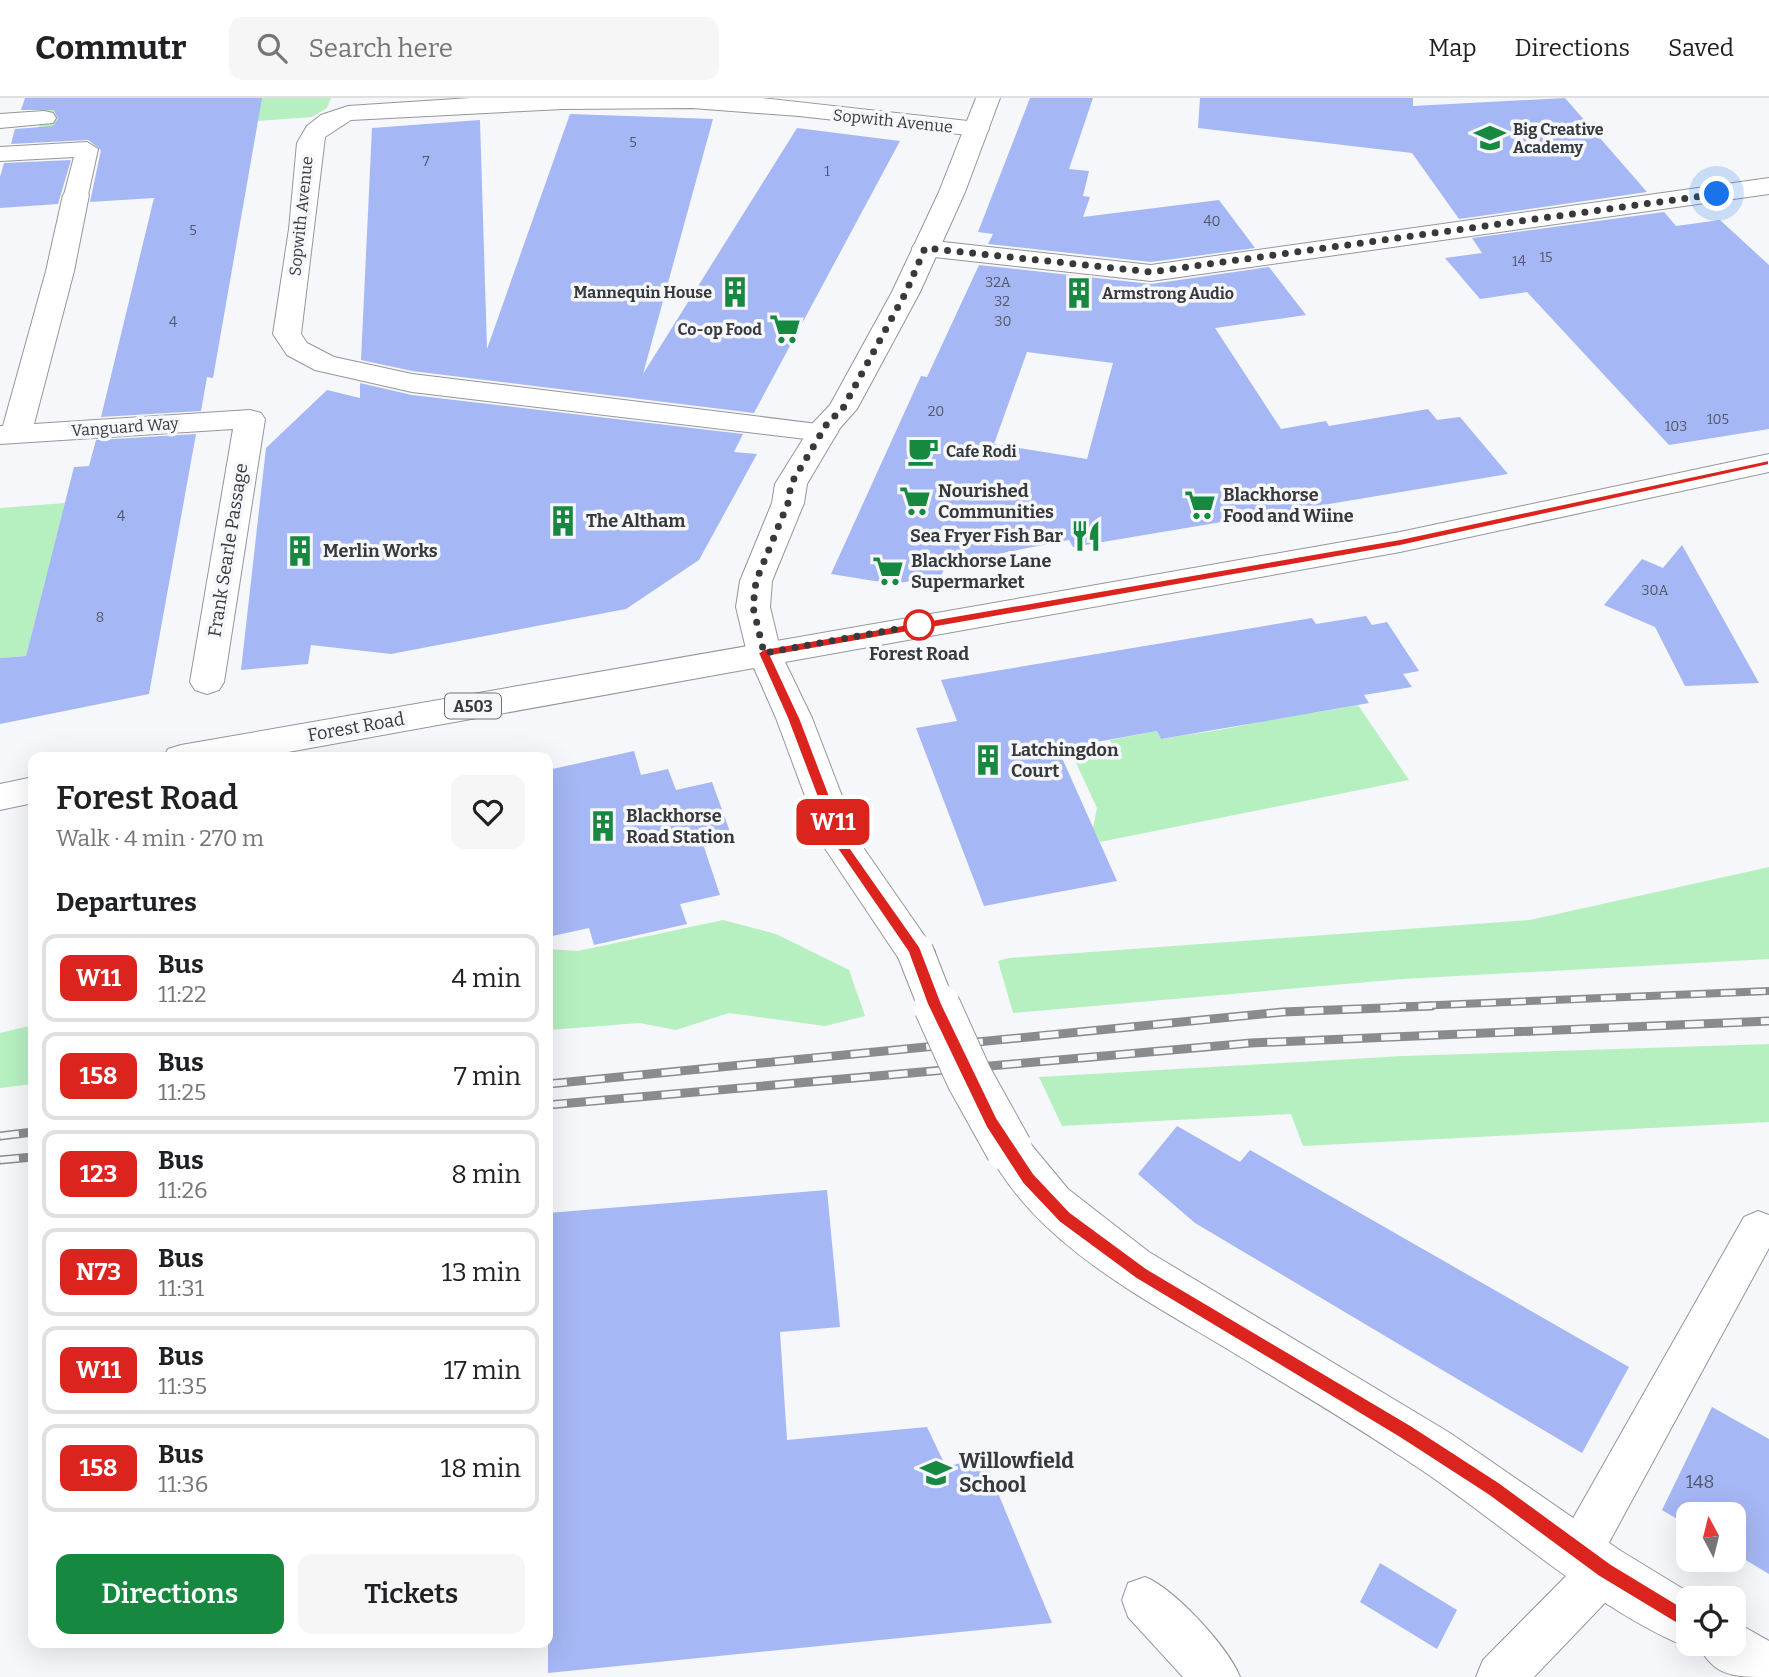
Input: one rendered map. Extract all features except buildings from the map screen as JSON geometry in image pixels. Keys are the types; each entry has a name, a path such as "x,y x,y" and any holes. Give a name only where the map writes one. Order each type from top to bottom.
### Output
{"street":[{"path":"988,98 952,192 906,292 842,410 823,432 791,484 788,503 756,581 753,607 764,653 794,718 843,847 915,951 935,1004 977,1096 1028,1179 1055,1208 1101,1246 1308,1376 1406,1432 1494,1489 1592,1561 1676,1614"},
{"name":"Sopwith Avenue","path":"823,432 412,383 325,364 297,349 287,334 302,229 309,142 315,130 348,106 549,100 734,101 977,129"},
{"path":"0,121 44,118"},
{"path":"925,248 1151,272 1769,186"},
{"path":"8,434 60,271 76,195"},
{"name":"Vanguard Way","path":"8,434 250,419"},
{"name":"Frank Searle Passage","path":"207,682 250,419"},
{"name":"Forest Road","path":"242,752 651,677 764,653 1400,542 1769,463"},
{"path":"0,797 28,791"},
{"path":"1745,1656 1769,1671"}],"lane":[{"path":"0,154 87,149 76,195"},
{"path":"1500,1677 1592,1561 1758,1228"},
{"path":"1145,1600 1216,1677"}],"green space":[{"path":"124,98 331,98 327,108 312,117 35,137 48,104"},
{"path":"65,503 26,656 0,658 0,508"},
{"path":"1307,705 1313,713 1358,705 1409,780 1100,842 1093,828 1097,808 1070,750 1114,750 1110,740 1157,731 1161,739 1236,727"},
{"path":"1769,867 1769,959 1403,979 1013,1013 998,961 1009,958 1530,920"},
{"path":"723,920 776,934 849,970 865,1016 825,1026 729,1013 676,1030 640,1023 553,1030 553,949 578,951"},
{"path":"28,1026 28,1085 0,1088 0,1033"},
{"path":"1769,1044 1769,1122 1303,1146 1291,1114 1062,1126 1039,1077 1403,1056"}],"railway":[{"path":"1391,1007 1769,991"},
{"path":"553,1084 1283,1012 1432,1006"},
{"path":"553,1105 1251,1043 1769,1021"},
{"path":"0,1136 28,1133"},
{"path":"0,1160 28,1157"}],"bus line":[{"name":"W11","path":"1676,1614 1605,1570 1494,1489 1406,1432 1308,1376 1141,1273 1064,1217 1028,1179 992,1122 977,1096 935,1004 915,951 843,847 821,795 794,718 764,653 1400,542 1769,463"}],"place":[{"name":"Big Creative Academy","path":"1490,138"},
{"name":"Mannequin House","path":"735,292"},
{"name":"Armstrong Audio","path":"1079,293"},
{"name":"Co-op Food","path":"785,329"},
{"name":"Cafe Rodi","path":"923,451"},
{"name":"Nourished Communities","path":"915,501"},
{"name":"Blackhorse Food and Wiine","path":"1200,505"},
{"name":"The Altham","path":"563,521"},
{"name":"Sea Fryer Fish Bar","path":"1086,536"},
{"name":"Merlin Works","path":"300,551"},
{"name":"Blackhorse Lane Supermarket","path":"888,571"},
{"name":"Forest Road","path":"919,625"},
{"name":"Latchingdon Court","path":"988,760"},
{"name":"Blackhorse Road Station","path":"603,826"},
{"name":"Willowfield School","path":"936,1473"}],"route":[{"path":"919,625 764,653 753,607 753,593 788,503 791,484 828,422 842,410 906,292 925,248 1151,272 1717,194"}]}
